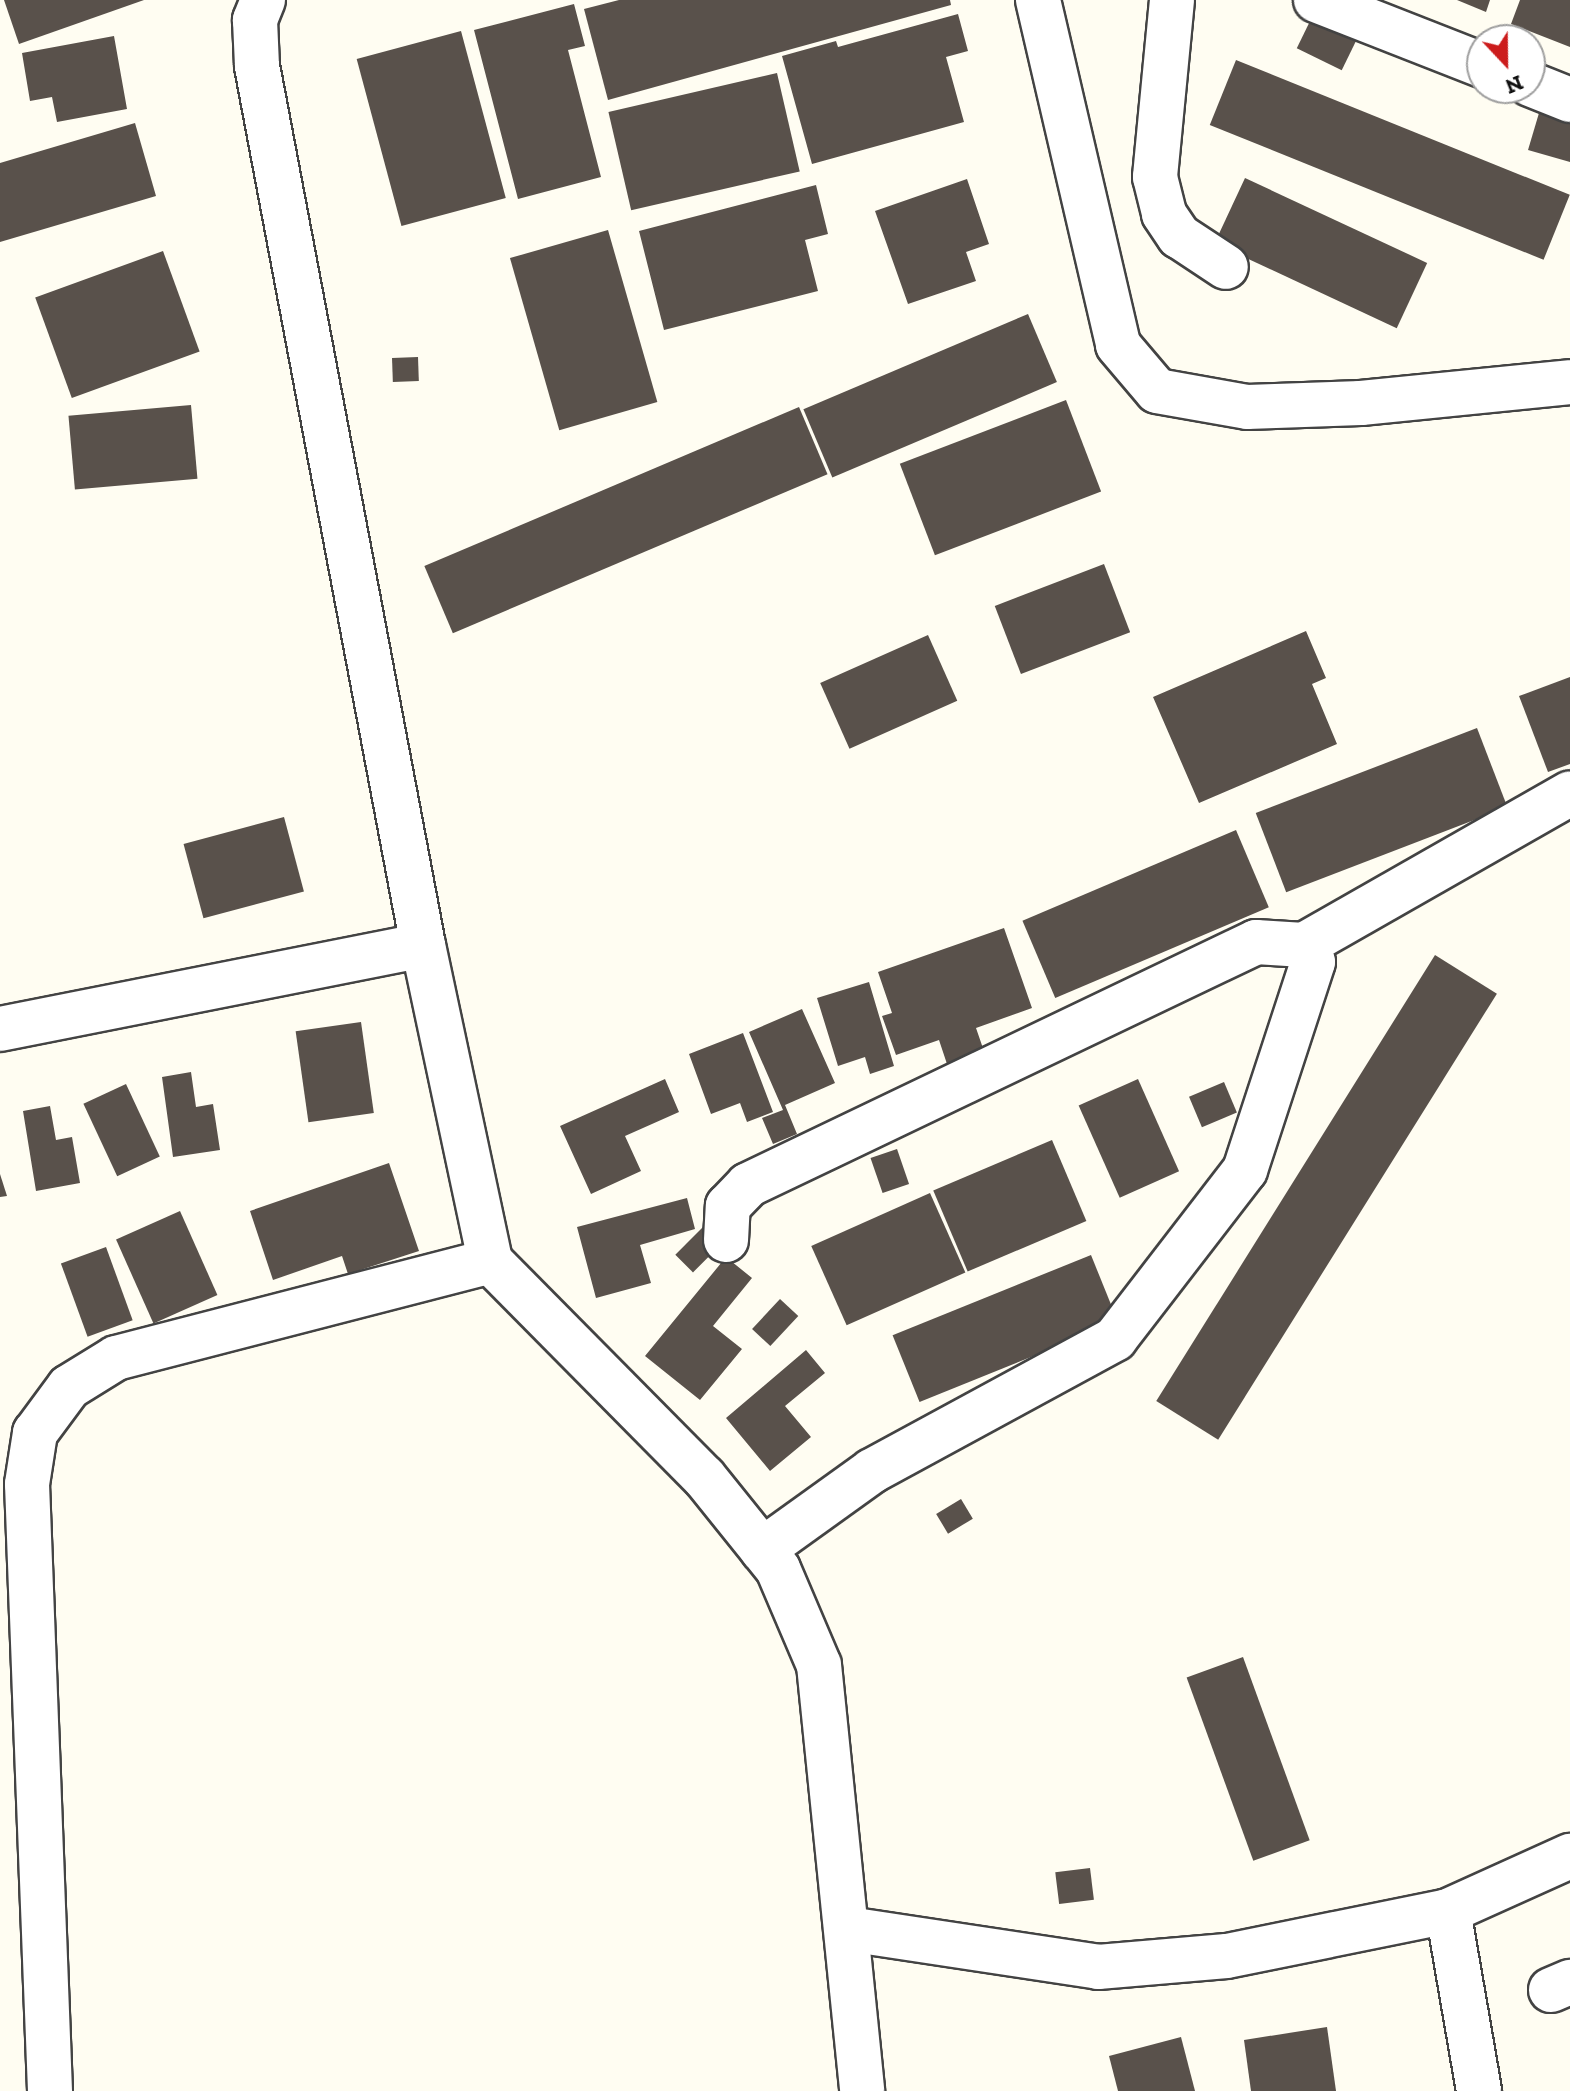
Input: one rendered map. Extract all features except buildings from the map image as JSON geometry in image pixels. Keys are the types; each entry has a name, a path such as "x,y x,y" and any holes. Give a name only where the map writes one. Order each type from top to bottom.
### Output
{"street":[{"path":"263,0 255,20 257,66 423,945 490,1261 704,1477 778,1569 819,1665 862,2091"},
{"path":"1038,0 1118,345 1157,391 1247,407 1361,403 1570,382"},
{"path":"1172,0 1155,177 1164,214 1179,236 1226,267"},
{"path":"1316,0 1466,59"},
{"path":"1546,90 1570,100"},
{"path":"726,1240 728,1206 748,1185 1256,942 1304,945 1570,793"},
{"path":"0,1029 423,945"},
{"path":"762,1550 872,1471 1115,1339 1245,1170 1313,962 1304,945"},
{"path":"50,2091 27,1484 35,1433 69,1387 116,1358 490,1261"},
{"path":"848,1929 1098,1967 1227,1956 1448,1911 1570,1856"},
{"path":"1448,1911 1479,2091"}]}
